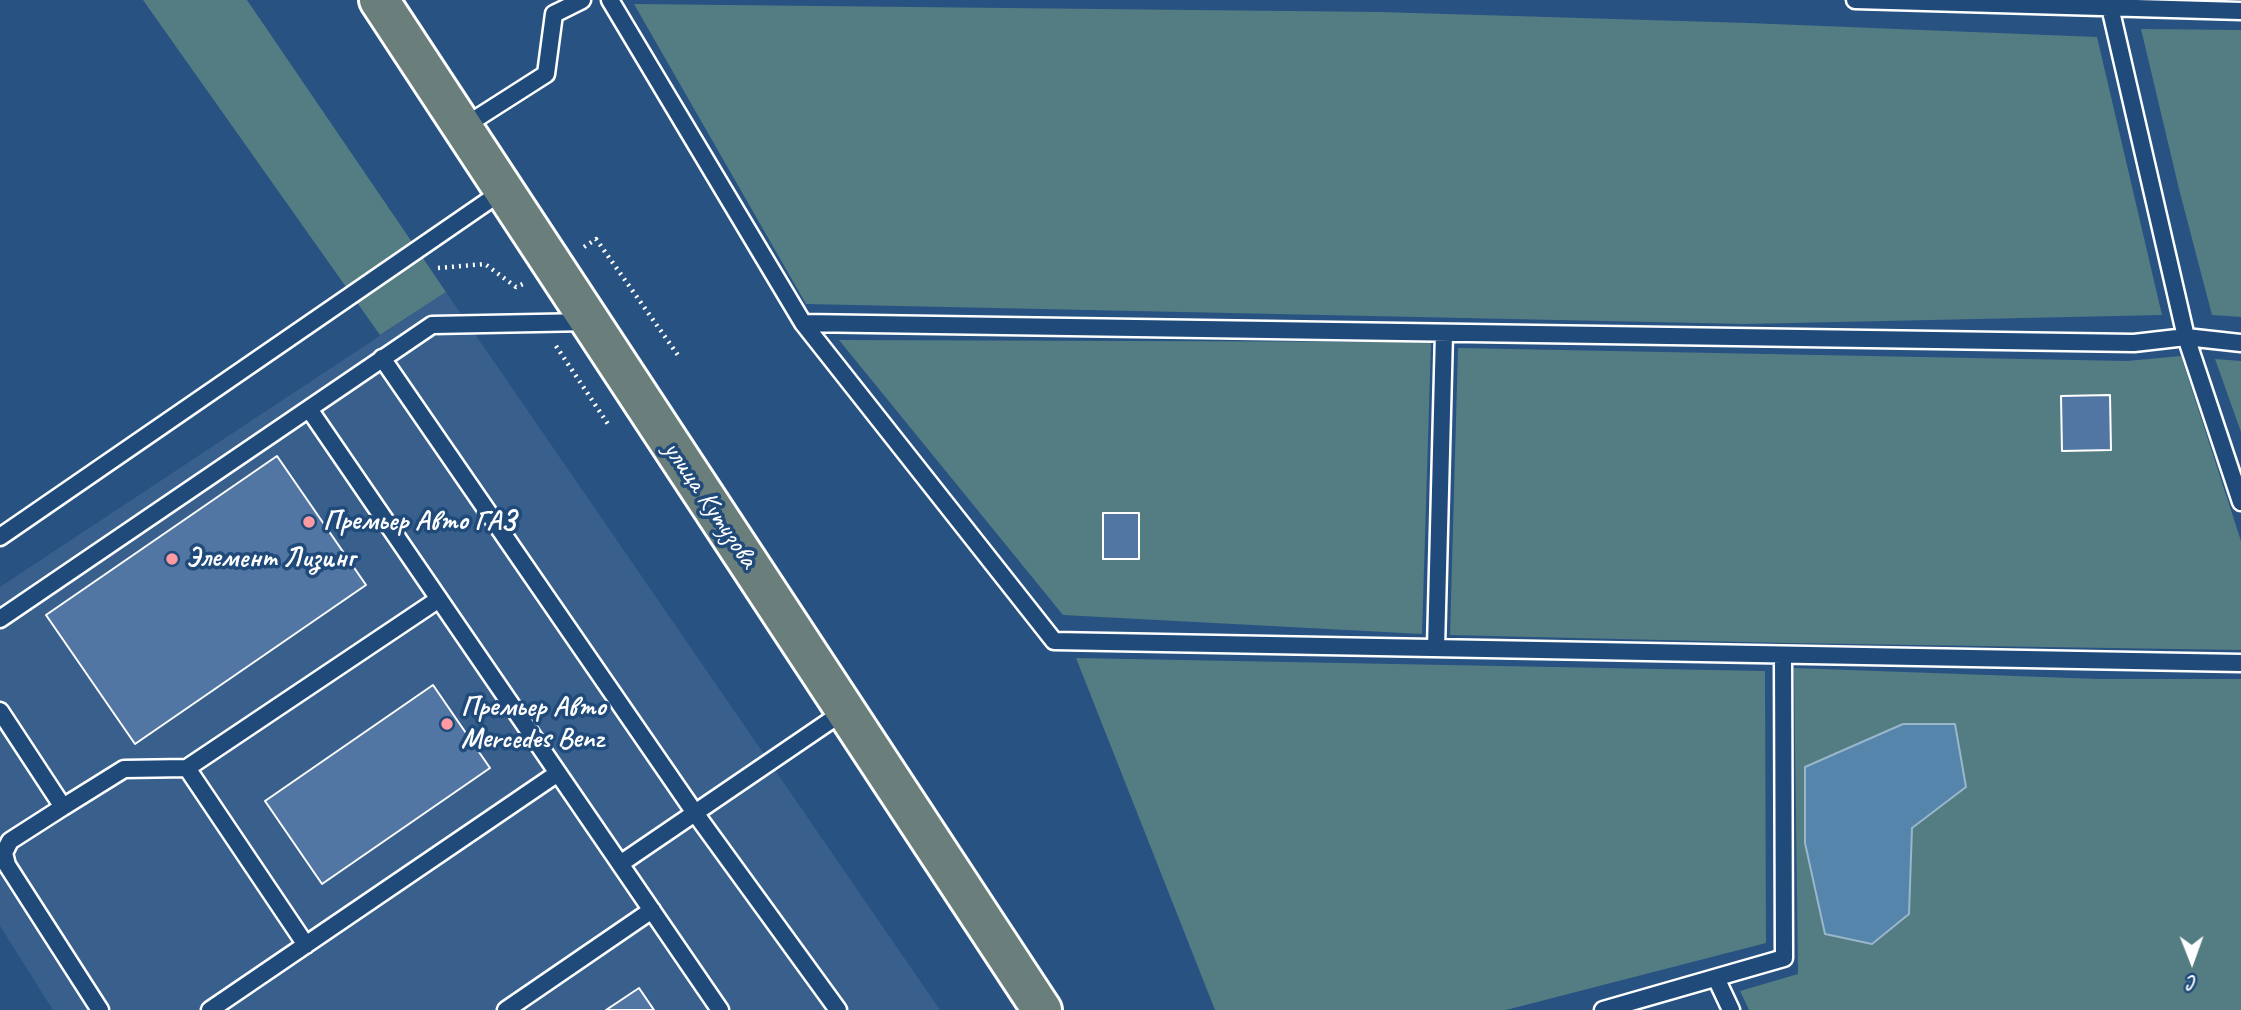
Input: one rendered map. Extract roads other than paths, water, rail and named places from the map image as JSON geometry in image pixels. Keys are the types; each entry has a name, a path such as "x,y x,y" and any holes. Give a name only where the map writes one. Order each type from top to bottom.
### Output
{"main road":[{"name":"улица Кутузова","path":"379,0 1042,1010"}],"lane":[{"path":"463,127 546,74 554,14 582,0"},
{"path":"610,0 803,323 1054,641 2241,663"},
{"path":"1855,0 2241,11"},
{"path":"2110,7 2186,337 2241,502"},
{"path":"0,537 504,190"},
{"path":"0,619 432,325 589,322"},
{"path":"803,323 2134,343 2186,337 2241,342"},
{"path":"1436,649 1444,333"},
{"path":"382,358 695,813 838,1010"},
{"path":"309,409 720,1010"},
{"path":"100,1010 7,865 4,853 10,841 124,769 187,768 439,599"},
{"path":"1603,1010 1784,958 1783,655"},
{"path":"620,864 846,710"},
{"path":"0,712 63,807"},
{"path":"187,768 306,944"},
{"path":"210,1010 558,773"},
{"path":"506,1010 652,910"},
{"path":"1716,978 1731,1010"}],"place":[{"name":"Премьер Авто ГАЗ","path":"309,522"},
{"name":"Элемент Лизинг","path":"172,559"},
{"name":"Премьер Авто Mercedes Benz","path":"447,724"}]}
